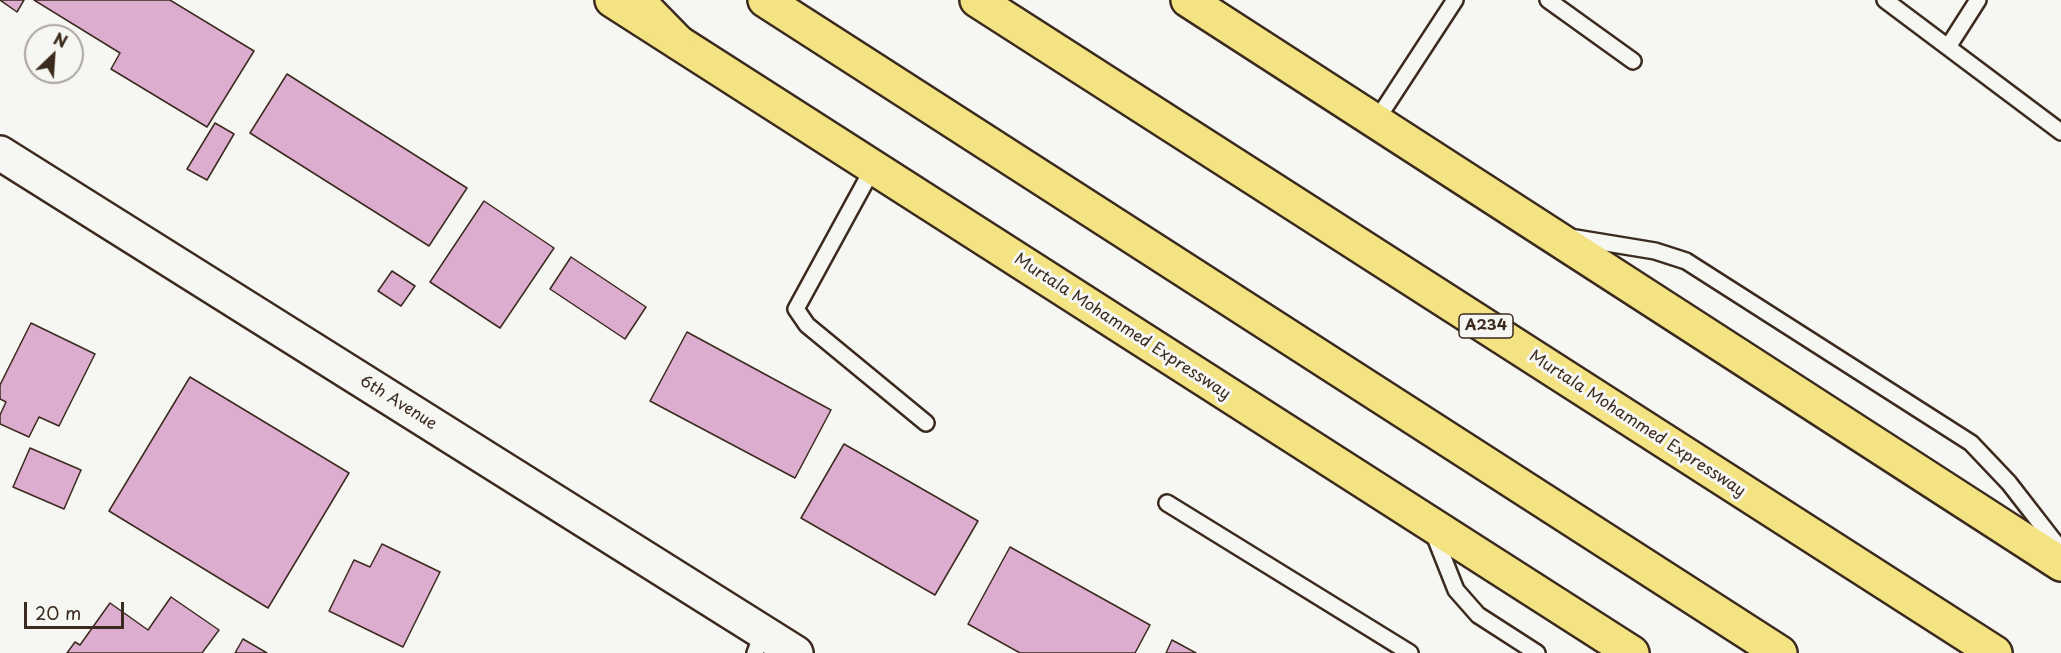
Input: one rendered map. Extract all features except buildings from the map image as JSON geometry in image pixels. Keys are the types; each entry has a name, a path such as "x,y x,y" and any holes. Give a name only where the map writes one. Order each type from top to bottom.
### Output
{"highway":[{"name":"Murtala Mohammed Expressway","path":"612,0 1632,653"},
{"path":"637,0 678,42"},
{"path":"765,0 1780,653"},
{"name":"Murtala Mohammed Expressway","path":"977,0 1995,653"},
{"path":"1188,0 2061,564"}],"street":[{"name":"6th Avenue","path":"0,153 759,643 796,653"}],"lane":[{"path":"1376,121 1455,0"},
{"path":"1548,0 1633,61"},
{"path":"1885,0 2061,132"},
{"path":"1948,47 1978,0"},
{"path":"873,168 795,309 807,325 926,423"},
{"path":"1550,233 1655,252 1686,261 1971,443 2009,483 2061,550"},
{"path":"1167,503 1410,653"},
{"path":"1429,524 1456,590 1478,615 1537,653"}]}
